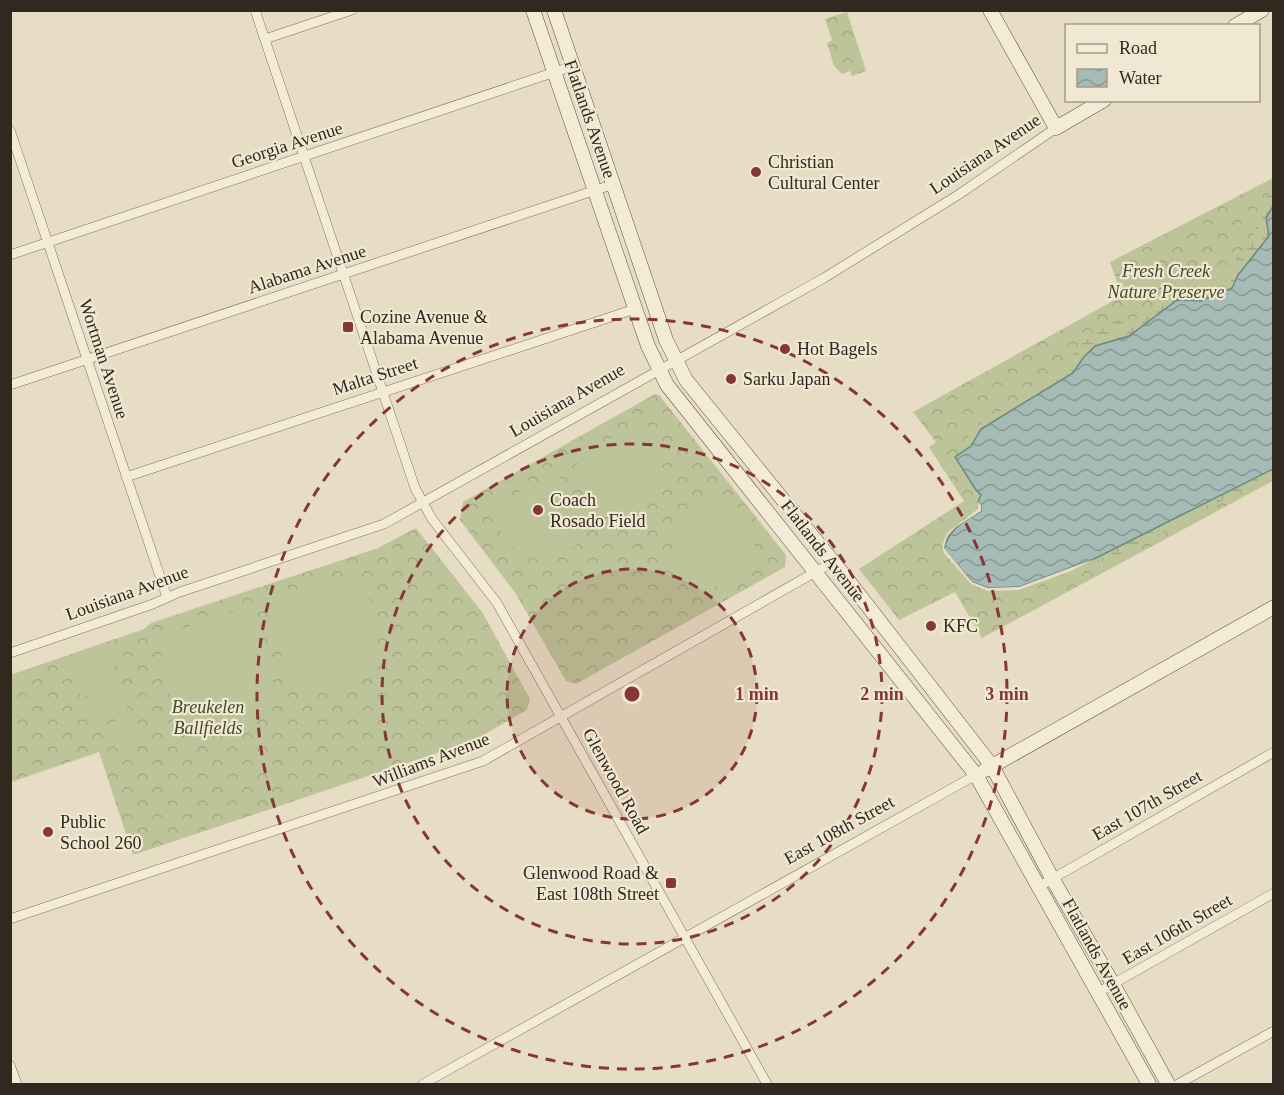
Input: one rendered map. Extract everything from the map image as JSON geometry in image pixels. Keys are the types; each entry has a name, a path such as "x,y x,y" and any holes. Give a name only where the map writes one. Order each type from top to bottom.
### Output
{"main road":[{"name":"Flatlands Avenue","path":"533,10 648,346 668,385 976,775 1149,1084"},
{"name":"Flatlands Avenue","path":"554,10 666,340 686,381 833,562 992,766 1167,1084"},
{"path":"990,10 1056,128"},
{"path":"1238,24 1262,10"},
{"name":"Louisiana Avenue","path":"1056,128 1101,102"},
{"name":"East 108th Street","path":"976,775 1274,607"}],"street":[{"name":"Glenwood Road","path":"255,10 382,392 422,503 497,603 767,1084"},
{"path":"265,39 352,10"},
{"name":"Georgia Avenue","path":"10,255 573,66"},
{"name":"Louisiana Avenue","path":"10,653 384,524 675,360 767,311 893,237 1056,128"},
{"name":"Wortman Avenue","path":"10,130 167,597"},
{"name":"Alabama Avenue","path":"10,385 614,184"},
{"name":"Malta Street","path":"126,477 635,309"},
{"name":"Williams Avenue","path":"10,919 483,761 833,562"},
{"name":"East 107th Street","path":"1038,886 1274,752"},
{"name":"East 108th Street","path":"423,1084 976,775"},
{"name":"East 106th Street","path":"1098,993 1274,893"},
{"path":"1178,1084 1274,1031"},
{"path":"10,1065 17,1084"}],"green space":[{"path":"847,12 866,71 852,76 850,71 842,74 834,66 827,43 832,40 825,19"},
{"name":"Fresh Creek Nature Preserve","path":"1273,178 1273,481 982,638 955,592 899,620 859,569 964,501 929,447 936,442 913,412 1122,296 1110,262"},
{"path":"1273,181 1273,206 1266,218 1269,235 1238,274 1232,288 1201,301 1177,300 1129,336 1083,358 1073,373 981,429 971,446 967,440 971,430 1059,374 1081,344 1115,320 1139,318 1177,295 1199,293 1225,278 1253,237"},
{"path":"655,394 659,395 786,555 785,567 576,684 566,681 516,594 460,520 463,502"},
{"path":"632,426 648,438 658,452 662,468 661,483 655,497 643,508 627,515 607,517 575,459"},
{"path":"1273,469 1273,474 1105,562 1094,559"},
{"name":"Coach Rosado Field","path":"555,471 588,528 576,545 562,555 547,559 531,558 518,551 507,540 500,524 498,504"},
{"path":"713,500 725,500 761,556 706,592 690,583 680,571 674,557 672,543 676,530 684,517 696,507"},
{"name":"Breukelen Ballfields","path":"416,528 482,612 530,699 527,710 473,741 133,855 99,752 11,782 10,675 144,629 151,623 378,548"},
{"path":"348,574 367,594 376,616 378,637 372,657 360,673 342,684 319,689 292,686 264,602"},
{"path":"249,607 276,691 256,710 234,720 213,721 193,715 177,702 166,684 161,661 165,634"},
{"path":"107,644 120,683 81,697 67,657"},
{"path":"121,689 128,711 94,722 87,700"},
{"path":"135,715 142,737 108,748 101,726"}],"water":[{"path":"1273,206 1273,469 1094,559 1019,587 988,588 972,582 944,549 953,531 981,511 981,505 978,502 981,495 955,457 971,446 981,429 1073,373 1095,346 1129,336 1177,300 1201,301 1232,288 1238,275 1269,236 1266,218"}],"pier":[{"path":"978,502 981,505 981,511 956,527 947,536 944,548 972,582 988,588 1019,587 1094,559 1071,571 1019,590 988,591 971,584 944,553 942,546 947,533 978,509"}],"place":[{"name":"Christian Cultural Center","path":"756,172"},
{"name":"Cozine Avenue & Alabama Avenue","path":"348,327"},
{"name":"Hot Bagels","path":"785,349"},
{"name":"Sarku Japan","path":"731,379"},
{"name":"Coach Rosado Field","path":"538,510"},
{"name":"KFC","path":"931,626"},
{"name":"Public School 260","path":"48,832"},
{"name":"Glenwood Road & East 108th Street","path":"671,883"}]}
